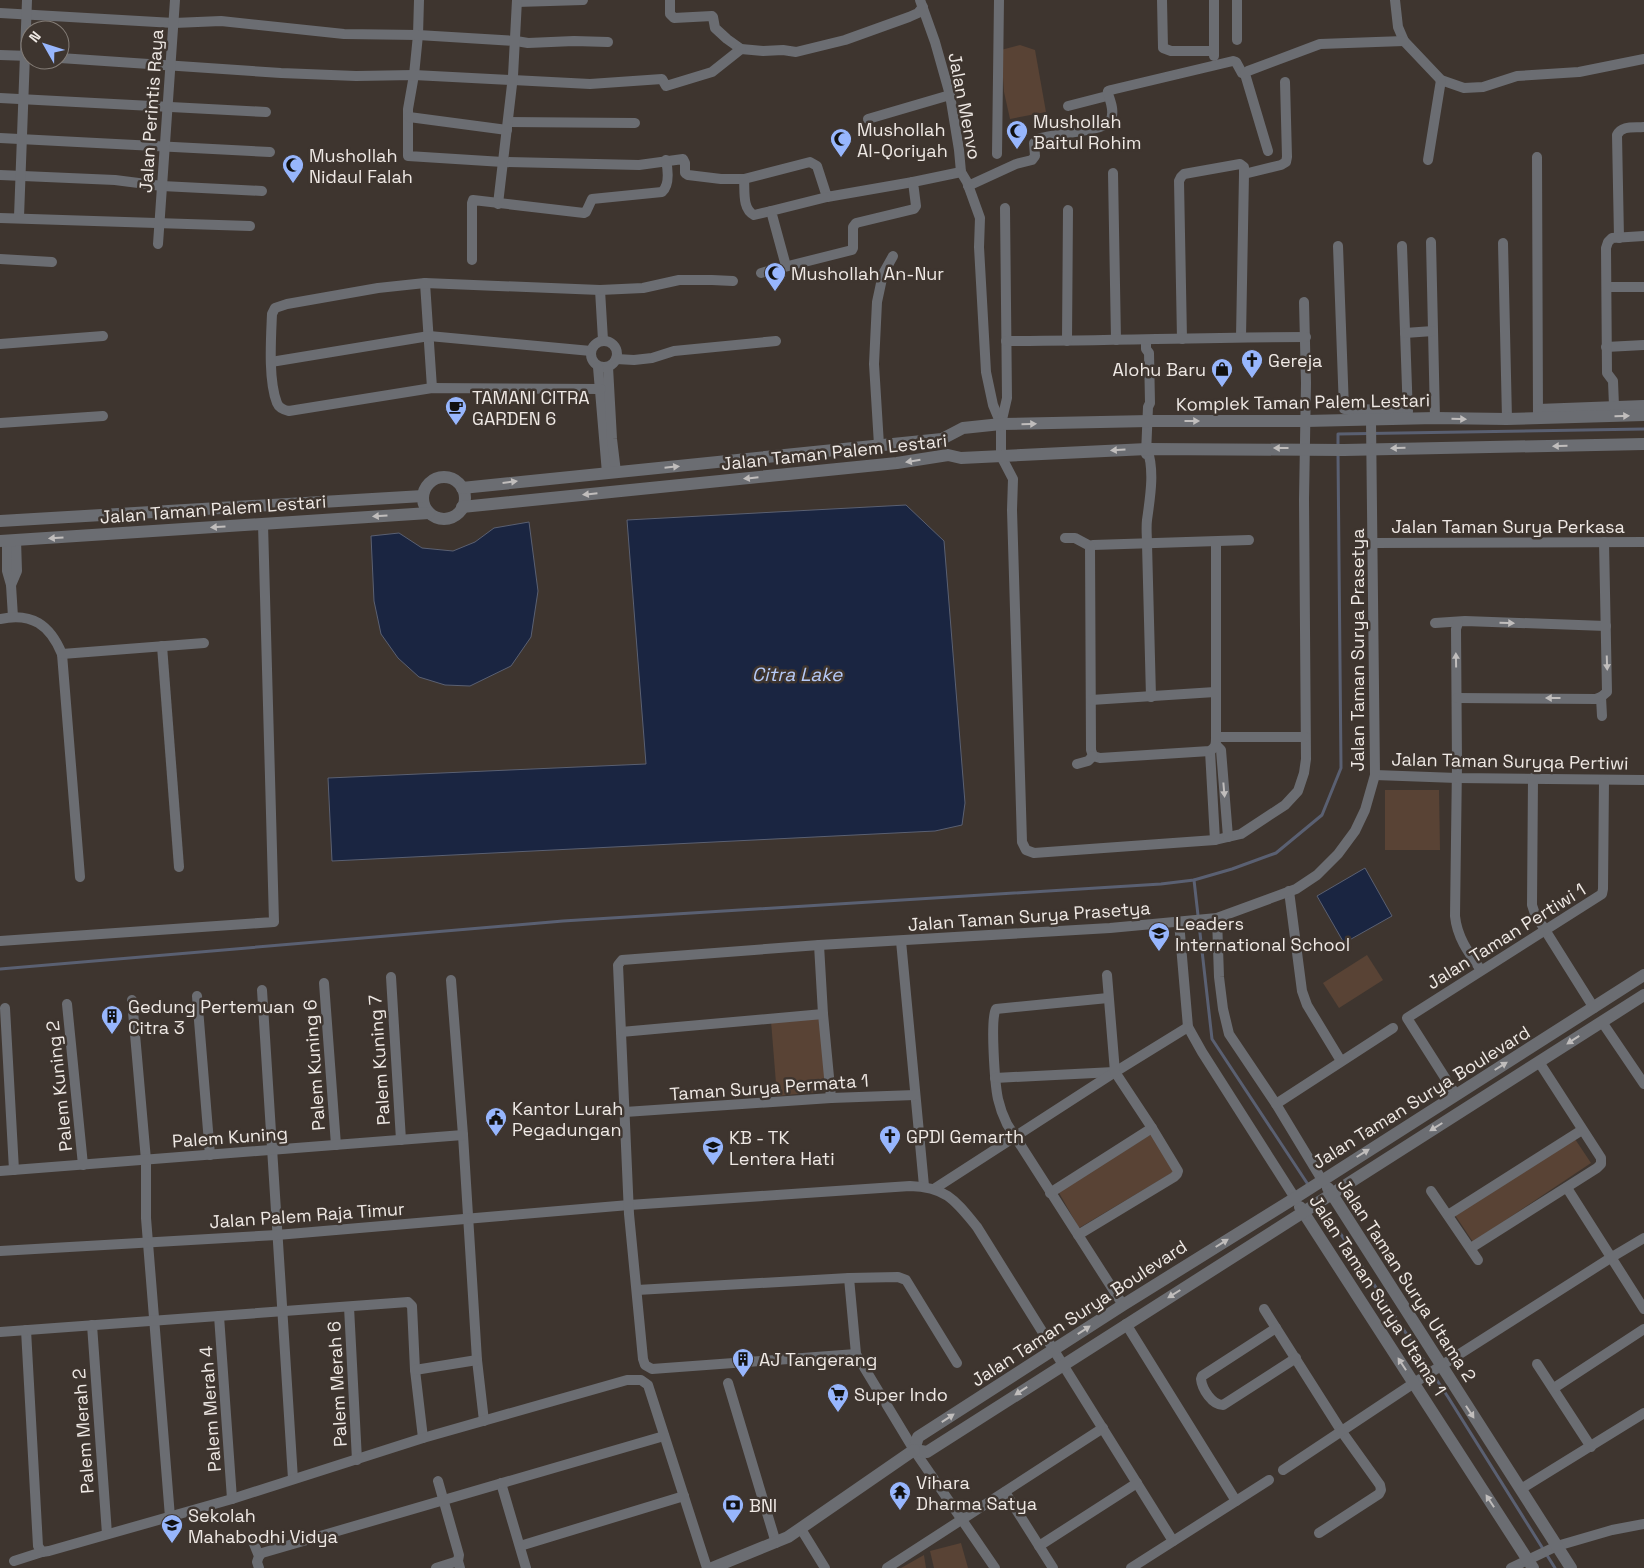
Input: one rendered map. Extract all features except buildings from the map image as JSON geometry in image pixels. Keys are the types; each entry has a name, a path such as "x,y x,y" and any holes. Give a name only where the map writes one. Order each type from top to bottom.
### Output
{"street":[{"path":"27,0 27,20"},
{"name":"Jalan Perintis Raya","path":"158,244 175,0"},
{"path":"419,0 414,75 408,109 408,156 503,162 639,165 684,159 685,173 690,176 721,179 744,179 813,162 817,166 826,197"},
{"path":"498,204 513,80 517,1 583,0"},
{"path":"670,0 671,15 674,18 712,16 715,28 741,49 796,52 845,40 908,17 918,13 922,4"},
{"path":"997,154 998,0"},
{"path":"1162,0 1163,48 1171,51 1214,52"},
{"path":"1214,0 1215,66"},
{"path":"1237,0 1237,40"},
{"path":"1395,0 1398,27 1404,41 1441,80 1464,88 1483,87 1517,76 1579,72 1644,59"},
{"name":"Jalan Menvo","path":"744,179 746,206 749,212 754,215 826,197 961,172 950,95 922,4"},
{"path":"0,13 174,23 221,21 344,34 418,35 528,43 608,42"},
{"path":"1245,74 1320,44 1404,41"},
{"path":"70,59 356,76 414,75 590,84 662,79 666,86 712,72 741,49"},
{"path":"0,55 20,56"},
{"path":"1068,106 1106,96 1112,90 1234,61 1242,73 1245,74 1268,151"},
{"path":"19,217 19,176 26,70"},
{"path":"1428,160 1441,80"},
{"path":"1244,174 1282,165 1286,162 1285,82"},
{"path":"968,186 1016,164 1032,160 1035,156 1034,144 1038,139 1107,124 1111,120 1112,112 1108,94"},
{"path":"868,118 950,95"},
{"path":"0,98 266,112"},
{"path":"409,117 507,126 635,124"},
{"path":"1619,238 1617,135 1624,128 1644,127"},
{"path":"0,138 270,152"},
{"path":"1537,157 1538,413 1644,405"},
{"path":"472,260 472,202 475,200 584,213 592,199 662,192 666,187 668,175 666,160"},
{"path":"1182,339 1179,181 1184,174 1240,164 1244,167 1241,337"},
{"path":"961,172 980,218 979,248 986,372 993,405 1001,424"},
{"path":"1113,173 1116,340"},
{"path":"0,175 115,180 162,186 262,191"},
{"path":"761,272 852,250 853,227 856,223 914,209 916,206 914,182"},
{"path":"1005,208 1007,398 1001,424 1001,456 1013,479 1012,510 1022,842 1026,850 1034,853 1215,840 1241,834 1285,805 1298,791 1306,759 1304,448 1306,421 1306,337 1304,302"},
{"path":"1067,341 1068,210"},
{"path":"771,211 786,266"},
{"path":"0,218 19,217 250,226"},
{"path":"1614,406 1613,381 1607,373 1606,248 1612,238 1644,236"},
{"path":"1432,242 1435,418"},
{"path":"1503,243 1507,419"},
{"path":"1338,246 1344,409 1408,414 1402,246"},
{"path":"879,445 874,364 877,302 883,274 893,256"},
{"path":"0,259 52,262"},
{"path":"601,389 432,388 289,411 284,410 277,405 273,383 271,362 272,314 275,308 287,304 378,288 425,283 600,290 643,288 679,280 733,281"},
{"path":"425,283 432,388"},
{"path":"1606,287 1644,287"},
{"path":"600,290 603,340"},
{"path":"1405,333 1433,331"},
{"path":"0,344 103,336"},
{"path":"271,362 429,336 590,351"},
{"path":"1006,340 1116,340 1146,344 1182,339 1306,337"},
{"path":"603,367 592,360 590,351 598,342 603,340 615,346 617,352 616,359"},
{"path":"603,367 616,359 652,358 674,351 776,341"},
{"path":"1146,344 1144,352 1144,402 1148,407 1149,421 1144,509 1147,519 1151,697"},
{"path":"1606,347 1644,345"},
{"path":"603,367 601,389 612,472"},
{"path":"603,367 612,439 612,472"},
{"name":"Komplek Taman Palem Lestari","path":"963,428 1001,424 1149,421 1306,421 1371,424 1408,414 1435,418 1507,419 1538,413 1644,415"},
{"path":"0,423 103,416"},
{"name":"Jalan Taman Surya Prasetya","path":"621,1032 618,966 622,960 820,945 1110,928 1212,919 1289,892 1317,875 1338,854 1355,831 1365,810 1375,775 1371,424"},
{"name":"Jalan Taman Palem Lestari","path":"462,488 942,439 963,428"},
{"path":"1371,445 1644,444"},
{"name":"Jalan Taman Palem Lestari","path":"462,507 897,463 948,455 961,458 1147,449 1304,448 1344,450 1371,445"},
{"path":"450,478 462,488 464,500 462,507 455,515 444,519 438,518 429,513 424,505 423,496 425,488 436,479 450,478"},
{"name":"Jalan Taman Palem Lestari","path":"0,521 423,496"},
{"name":"Jalan Taman Palem Lestari","path":"8,541 429,513"},
{"path":"0,941 274,922 263,524"},
{"path":"1065,538 1075,538 1090,546 1249,540"},
{"path":"8,541 17,571 11,586 13,617"},
{"path":"1215,840 1216,542"},
{"path":"1457,698 1596,699 1601,697 1608,689 1604,542"},
{"name":"Jalan Taman Surya Perkasa","path":"1372,543 1644,542"},
{"path":"1090,546 1091,750 1093,756"},
{"path":"0,620 13,617 29,619 44,626 56,639 62,654 80,877"},
{"path":"1436,623 1465,621 1606,626"},
{"path":"1458,622 1456,629 1457,778 1455,916 1456,928 1461,941 1480,970"},
{"path":"62,654 204,643"},
{"path":"162,646 179,867"},
{"path":"1091,700 1215,692"},
{"path":"1601,697 1602,716"},
{"path":"1093,756 1100,758 1214,744 1305,737"},
{"path":"1214,744 1220,750 1228,837"},
{"path":"1077,764 1088,761 1093,756"},
{"name":"Jalan Taman Suryqa Pertiwi","path":"1375,775 1644,780"},
{"path":"1533,778 1532,906 1535,914 1594,1008"},
{"name":"Jalan Taman Pertiwi 1","path":"1456,1095 1407,1018 1602,894 1604,780"},
{"path":"1289,892 1302,991 1307,1005 1341,1061"},
{"name":"Jalan Taman Surya Utama 2","path":"1212,919 1218,977 1225,1022 1229,1034 1276,1104 1319,1182 1438,1368 1520,1489 1553,1547 1572,1568"},
{"name":"Jalan Taman Surya Utama 1","path":"1179,922 1188,1027 1202,1052 1298,1196 1532,1562"},
{"path":"901,941 915,1095 929,1187"},
{"path":"820,945 831,1098"},
{"path":"1078,1235 1178,1176 1152,1128 1115,1072 1107,975"},
{"name":"Jalan Taman Surya Boulevard","path":"1644,975 1298,1196 1122,1305 918,1437 914,1450 928,1452 1644,995"},
{"name":"Palem Kuning 7","path":"390,977 401,1140"},
{"path":"452,980 477,1360 484,1421"},
{"name":"Palem Kuning 6","path":"324,983 336,1145"},
{"path":"262,990 293,1479"},
{"path":"197,996 210,1155"},
{"path":"1108,998 995,1004 993,1019 995,1078 1000,1108 1014,1137 1122,1305"},
{"path":"132,1000 146,1160 146,1218 170,1517"},
{"name":"Palem Kuning 2","path":"67,1004 83,1165"},
{"path":"5,1008 14,1170"},
{"path":"824,1014 621,1032 629,1209 643,1358 645,1365 652,1369 856,1354"},
{"path":"1602,1022 1644,1084"},
{"path":"929,1187 1014,1137 1188,1027"},
{"path":"1276,1104 1393,1028"},
{"path":"1539,1062 1600,1158 1599,1166"},
{"path":"995,1078 1115,1072"},
{"name":"Taman Surya Permata 1","path":"625,1112 831,1098 915,1095"},
{"path":"1050,1193 1152,1128"},
{"path":"1448,1215 1582,1130"},
{"name":"Palem Kuning","path":"0,1171 463,1135"},
{"path":"1470,1247 1567,1188 1611,1158"},
{"name":"Jalan Palem Raja Timur","path":"0,1251 277,1235 616,1206 629,1209 910,1186 929,1187"},
{"path":"929,1187 943,1193 956,1202 977,1227 1173,1541"},
{"path":"1567,1188 1644,1309"},
{"path":"1431,1191 1478,1260"},
{"path":"1284,1470 1438,1368 1644,1238"},
{"path":"637,1290 849,1278 898,1278 906,1280 957,1363"},
{"path":"849,1278 856,1354 914,1450 995,1568"},
{"path":"0,1332 408,1302 412,1306 415,1370 426,1438"},
{"name":"Palem Merah 6","path":"349,1306 357,1460"},
{"path":"1264,1309 1342,1432 1380,1485 1381,1490 1379,1494 1319,1533"},
{"name":"Palem Merah 4","path":"219,1316 232,1499"},
{"path":"1126,1324 1236,1501"},
{"name":"Palem Merah 2","path":"92,1325 107,1534"},
{"path":"1276,1328 1202,1376 1201,1383 1213,1403 1223,1406 1296,1358"},
{"path":"1554,1388 1644,1329"},
{"path":"26,1330 38,1546 42,1552"},
{"path":"415,1370 477,1360"},
{"path":"1537,1364 1591,1447"},
{"path":"14,1562 42,1552 232,1499 484,1421 628,1380 641,1380 648,1385 707,1568"},
{"path":"728,1383 776,1543"},
{"path":"1520,1489 1644,1413"},
{"path":"887,1568 1102,1428"},
{"path":"259,1556 444,1499 664,1436"},
{"path":"712,1568 788,1537 914,1450"},
{"path":"436,1568 459,1564 459,1555 438,1480"},
{"path":"1131,1568 1269,1480"},
{"path":"501,1483 526,1568"},
{"path":"1039,1546 1137,1483"},
{"path":"1005,1492 1053,1568"},
{"path":"520,1546 684,1496"},
{"path":"1511,1568 1532,1562 1553,1547 1612,1530 1644,1524"},
{"path":"801,1529 825,1568"},
{"path":"252,1539 259,1556 257,1562 259,1568"}],"shaded area":[{"path":"1020,45 1035,50 1046,112 1010,119 1004,92 1001,50"},
{"path":"1385,790 1439,790 1440,850 1385,850"},
{"path":"1367,955 1383,980 1339,1008 1323,983"},
{"path":"822,1018 828,1091 777,1096 771,1021"},
{"path":"1152,1134 1175,1171 1079,1228 1058,1191"},
{"path":"1575,1139 1591,1163 1473,1242 1455,1215"},
{"path":"961,1543 968,1568 934,1568 930,1551"},
{"path":"924,1555 926,1568 901,1568"}],"water":[{"name":"Citra Lake","path":"906,505 944,541 965,803 962,825 935,831 332,861 328,778 646,764 627,520"},
{"path":"529,522 538,591 531,637 511,666 470,686 445,685 419,677 398,658 381,634 374,601 371,536 399,533 422,548 453,551 475,542 494,528"},
{"path":"1365,868 1392,916 1344,943 1317,896"}],"waterway":[{"path":"1338,447 1338,434 1644,429"},
{"path":"0,969 563,921 1161,884 1194,880 1276,853 1322,815 1341,768 1338,453"},
{"path":"1194,880 1212,1039 1309,1186"},
{"path":"1321,1204 1448,1397 1555,1568"}],"place":[{"name":"Mushollah Baitul Rohim","path":"1017,150"},
{"name":"Mushollah Al-Qoriyah","path":"841,158"},
{"name":"Mushollah Nidaul Falah","path":"293,184"},
{"name":"Mushollah An-Nur","path":"775,292"},
{"name":"Gereja","path":"1252,379"},
{"name":"Alohu Baru","path":"1222,388"},
{"name":"TAMANI CITRA GARDEN 6","path":"456,426"},
{"name":"Leaders International School","path":"1159,952"},
{"name":"Gedung Pertemuan Citra 3","path":"112,1035"},
{"name":"Kantor Lurah Pegadungan","path":"496,1137"},
{"name":"GPDI Gemarth","path":"890,1155"},
{"name":"KB - TK Lentera Hati","path":"713,1166"},
{"name":"AJ Tangerang","path":"743,1378"},
{"name":"Super Indo","path":"838,1413"},
{"name":"Vihara Dharma Satya","path":"900,1511"},
{"name":"BNI","path":"733,1524"},
{"name":"Sekolah Mahabodhi Vidya","path":"172,1544"}]}
